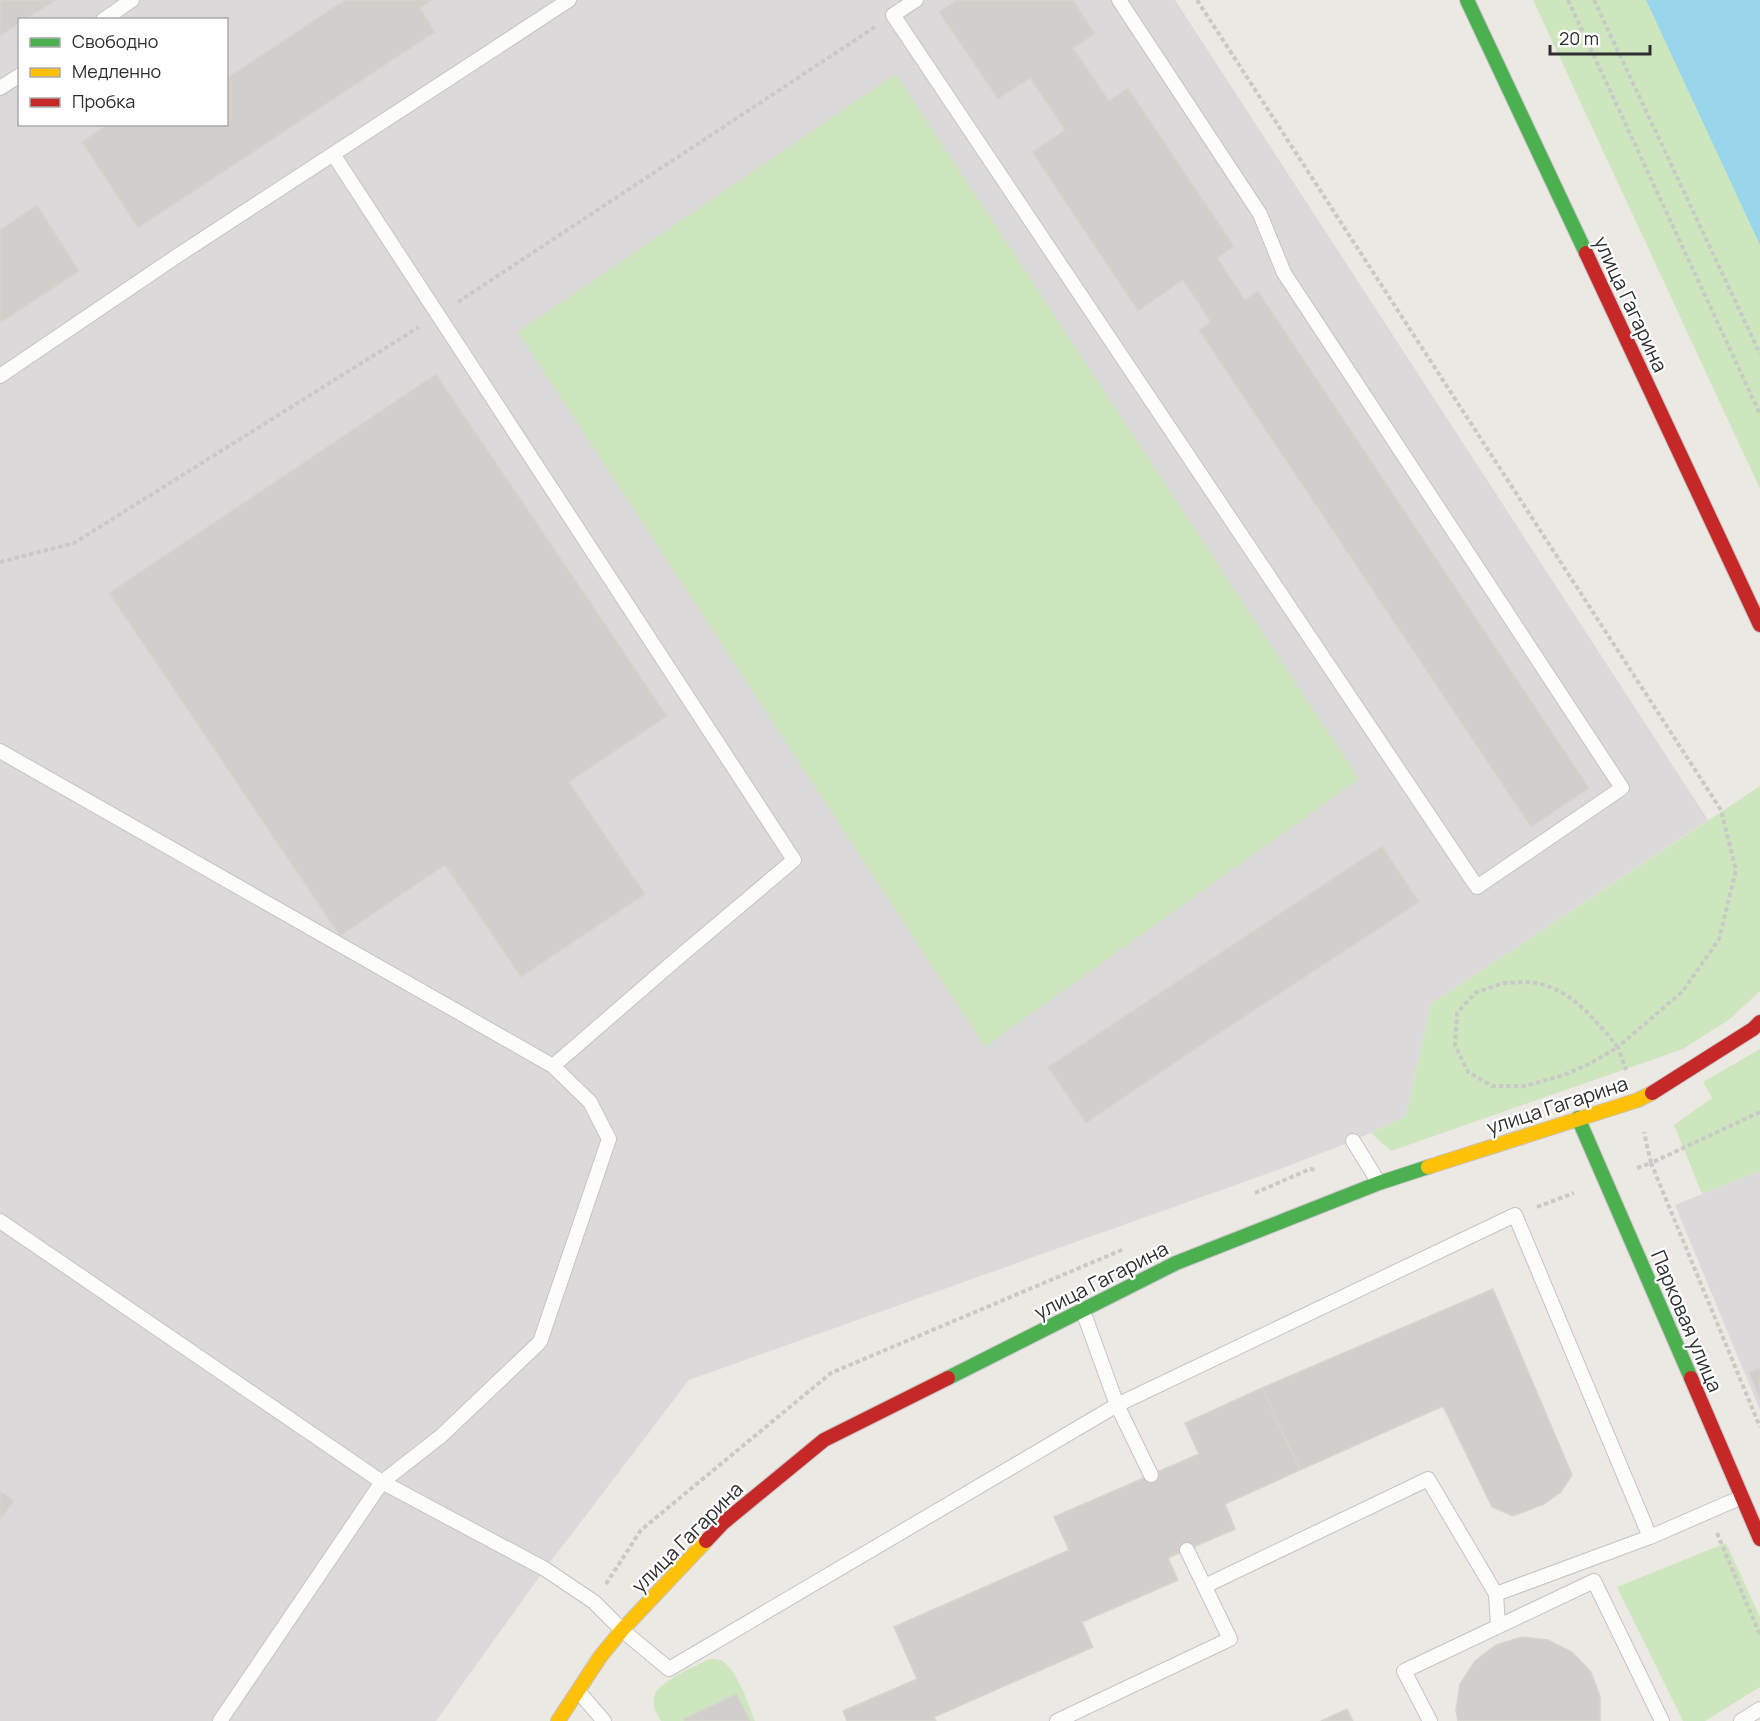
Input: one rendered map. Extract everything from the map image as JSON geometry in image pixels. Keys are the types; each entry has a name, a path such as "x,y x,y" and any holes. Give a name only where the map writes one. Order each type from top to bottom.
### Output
{"street":[{"name":"улица Гагарина","path":"1467,0 1760,625"},
{"name":"улица Гагарина","path":"558,1721 600,1657 622,1630 723,1523 824,1440 1176,1263 1379,1183 1638,1100 1753,1029 1760,1022"},
{"name":"Парковая улица","path":"1578,1118 1760,1539"}],"lane":[{"path":"106,18 132,0"},
{"path":"0,376 177,256 569,0"},
{"path":"916,0 893,15 1477,887 1622,788 1284,273 1260,214 1119,0"},
{"path":"0,88 18,76"},
{"path":"333,154 794,860 553,1066"},
{"path":"0,750 553,1066 590,1102 609,1139 540,1342 441,1436 382,1482 220,1721"},
{"path":"1353,1141 1379,1183"},
{"path":"0,1221 382,1482 545,1569 594,1602 622,1630 669,1669 1117,1405 1515,1215 1650,1537"},
{"path":"1083,1311 1117,1405 1151,1475"},
{"path":"1205,1586 1428,1479 1496,1594 1498,1626"},
{"path":"1496,1594 1650,1537 1742,1497"},
{"path":"1057,1721 1230,1639 1187,1550"},
{"path":"1430,1721 1404,1671 1594,1581 1662,1721"},
{"path":"578,1690 604,1721"},
{"path":"1741,1721 1760,1709"}],"path":[{"path":"1197,0 1721,810 1736,870 1719,939 1683,991 1618,1047 1564,1075 1525,1086 1492,1086 1468,1072 1455,1045 1457,1013 1475,993 1503,983 1536,983 1566,994 1592,1016 1618,1047 1629,1078"},
{"path":"1568,0 1760,414"},
{"path":"1594,0 1760,354"},
{"path":"0,562 74,543 439,315 893,15"},
{"path":"1760,1112 1651,1163 1760,1426"}],"shaded area":[{"path":"0,0 1175,0 1708,820 1431,1004 1406,1116 1353,1141 1275,1171 689,1380 545,1569 436,1721 0,1721"},
{"path":"1760,1171 1760,1410 1675,1205"}],"green space":[{"path":"1533,0 1760,0 1760,489"},
{"path":"896,74 1359,779 985,1047 518,332"},
{"path":"1760,786 1760,991 1730,1019 1683,1049 1391,1151 1371,1133 1406,1116 1431,1004"},
{"path":"1760,1049 1760,1171 1702,1194 1674,1125 1712,1098 1703,1082"},
{"path":"1726,1543 1760,1617 1760,1687 1705,1721 1683,1721 1617,1587"},
{"path":"710,1659 720,1660 726,1664 737,1678 755,1721 661,1721 654,1705 654,1697 658,1689 680,1674"}],"water":[{"path":"1646,0 1760,0 1760,245"}],"building":[{"path":"0,0 55,0 28,18 18,18 18,24 0,36"},
{"path":"345,0 432,0 420,8 435,32 138,228 82,142 105,126 228,126 228,78"},
{"path":"957,0 1073,0 1095,34 1073,48 1109,101 1128,88 1234,246 1217,258 1245,300 1258,291 1589,788 1531,827 1199,330 1211,322 1183,280 1138,311 1032,152 1065,130 1030,78 998,99 939,12"},
{"path":"37,205 79,271 0,323 0,230"},
{"path":"436,374 667,716 569,782 645,894 521,977 445,865 340,936 109,593"},
{"path":"1382,846 1419,902 1086,1123 1048,1067"},
{"path":"1493,1289 1572,1475 1561,1492 1544,1504 1513,1516 1492,1507 1443,1406 1300,1470 1262,1388"},
{"path":"1760,1368 1760,1399 1749,1373"},
{"path":"1262,1388 1300,1470 1225,1504 1235,1529 1168,1558 1178,1580 1082,1622 1093,1647 934,1717 936,1721 847,1721 843,1711 917,1679 894,1627 1069,1550 1054,1517 1199,1454 1185,1423"},
{"path":"0,1491 14,1501 0,1520"},
{"path":"1522,1637 1548,1640 1572,1652 1591,1672 1600,1697 1600,1721 1458,1721 1456,1710 1460,1684 1475,1661 1496,1645"},
{"path":"736,1694 750,1721 685,1721 684,1719"},
{"path":"1347,1709 1353,1721 1321,1721"}],"traffic: fast":[{"path":"1467,0 1586,253"},
{"path":"1578,1118 1691,1378"},
{"path":"948,1378 1176,1263 1379,1183 1428,1167"}],"traffic: slow":[{"path":"1428,1167 1638,1100 1652,1093"},
{"path":"558,1721 600,1657 622,1630 706,1541"}],"traffic: jam":[{"path":"1586,253 1760,625"},
{"path":"1652,1093 1753,1029 1760,1022"},
{"path":"706,1541 723,1523 824,1440 948,1378"},
{"path":"1691,1378 1760,1539"}]}
